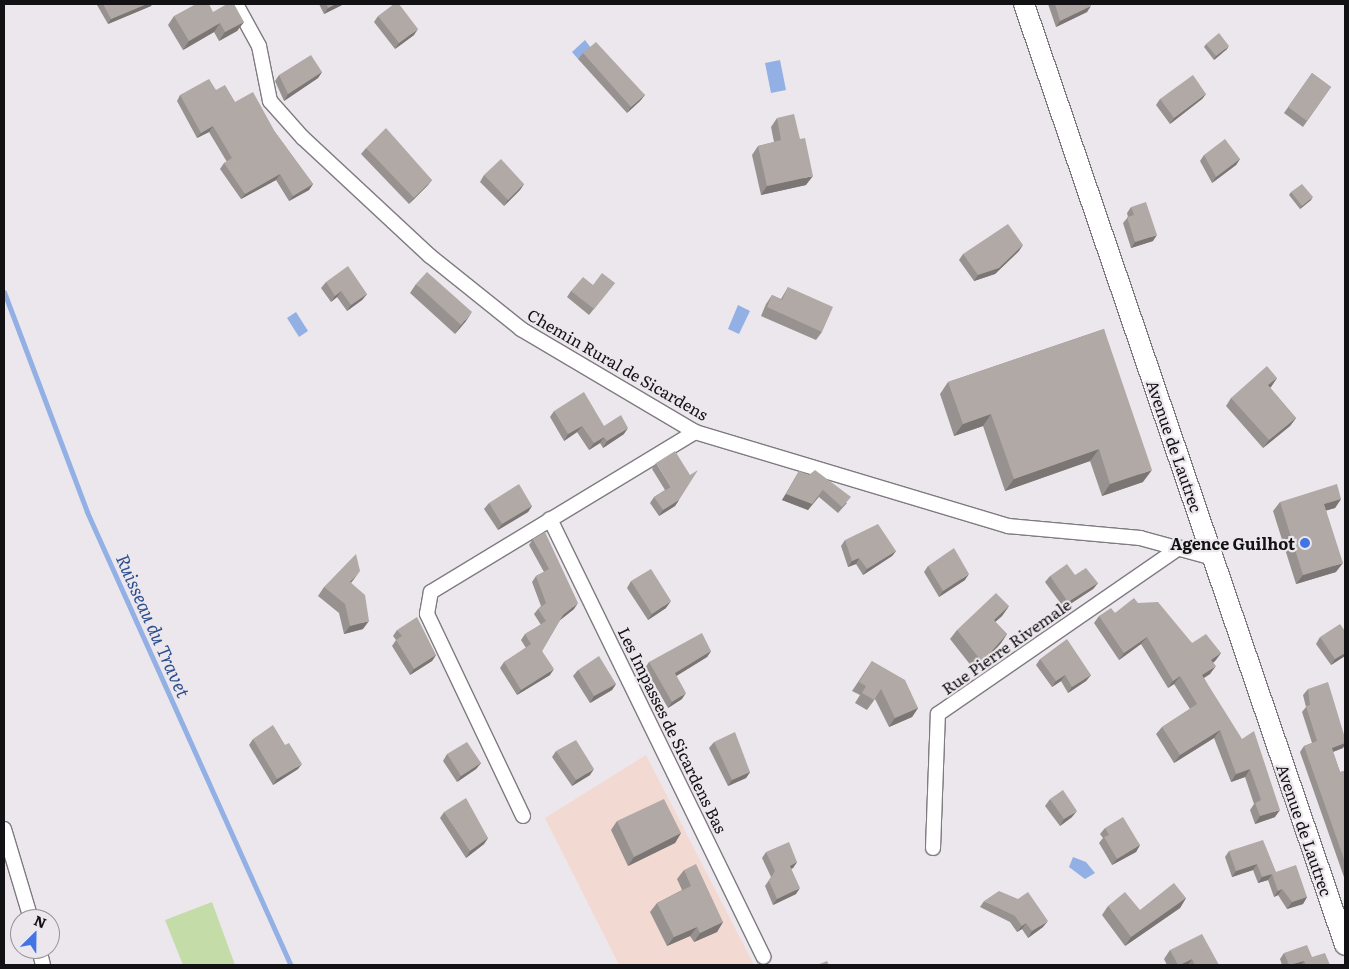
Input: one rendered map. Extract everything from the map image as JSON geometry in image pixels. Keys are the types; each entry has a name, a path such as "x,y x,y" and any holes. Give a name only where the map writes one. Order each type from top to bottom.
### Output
{"main road":[{"name":"Avenue de Lautrec","path":"1024,4 1345,945"}],"street":[{"name":"Chemin Rural de Sicardens","path":"236,4 259,46 270,101 303,138 430,256 521,329 695,432 1008,526 1140,538 1213,558"},
{"path":"523,816 427,614 431,592 550,518 695,432"},
{"name":"Les Impasses de Sicardens Bas","path":"550,518 764,958"},
{"name":"Rue Pierre Rivemale","path":"933,848 938,714 1179,548"},
{"path":"4,829 28,909"}],"shaded area":[{"path":"646,755 754,965 619,965 545,818"}],"green space":[{"path":"212,902 235,965 183,965 165,920"}],"water":[{"path":"585,40 591,48 578,59 572,52"},
{"path":"780,60 786,90 771,93 765,63"},
{"path":"738,305 750,311 739,334 728,329"},
{"path":"296,312 308,331 299,337 287,318"},
{"path":"1073,857 1086,862 1095,873 1085,879 1069,867"}],"building":[{"path":"103,4 147,4 111,19"},
{"path":"196,4 209,4 213,12 227,4 234,4 244,22 225,32 220,23 189,41 174,16"},
{"path":"326,4 336,4 328,8"},
{"path":"394,4 399,4 418,29 399,43 378,16"},
{"path":"1055,4 1090,4 1091,6 1060,21"},
{"path":"1219,33 1229,46 1216,56 1206,44"},
{"path":"596,42 645,95 631,107 583,53"},
{"path":"311,55 322,72 288,94 279,75"},
{"path":"1312,73 1331,87 1307,121 1288,107"},
{"path":"1193,75 1206,94 1174,118 1160,99"},
{"path":"209,79 216,90 225,85 235,102 253,92 275,132 313,184 293,196 280,174 245,194 224,163 232,158 213,126 201,133 180,95"},
{"path":"794,114 800,139 805,138 813,176 767,186 758,146 781,140 777,118"},
{"path":"386,128 432,180 414,198 366,148"},
{"path":"1225,139 1240,159 1216,177 1204,155"},
{"path":"501,159 524,184 508,200 484,175"},
{"path":"1302,184 1313,197 1302,206 1291,192"},
{"path":"1146,202 1157,235 1135,242 1127,217 1134,215 1131,207"},
{"path":"1008,224 1023,245 999,268 978,275 963,254"},
{"path":"348,266 367,294 351,305 341,291 335,296 326,282"},
{"path":"427,272 472,312 461,325 416,284"},
{"path":"602,273 615,283 594,309 571,291 583,277 593,285"},
{"path":"788,287 833,307 822,332 767,307 772,295 782,300"},
{"path":"1104,329 1152,470 1110,484 1099,449 1014,479 991,414 963,424 948,382"},
{"path":"1267,366 1277,378 1268,385 1296,418 1269,440 1231,398"},
{"path":"584,392 604,426 621,415 628,428 607,441 604,437 594,443 582,426 568,434 554,411"},
{"path":"675,451 690,475 698,470 679,500 663,510 654,497 671,487 656,463"},
{"path":"815,470 851,497 842,507 823,490 812,504 786,494 799,471 809,475"},
{"path":"519,484 532,506 502,524 489,503"},
{"name":"Agence Guilhot","path":"1337,484 1341,499 1324,504 1343,563 1303,575 1280,502"},
{"path":"878,524 896,551 867,569 859,558 852,561 845,540"},
{"path":"545,532 578,603 563,615 542,651 554,669 521,690 504,662 531,644 525,634 546,621 538,609 546,603 536,576 549,569 533,539"},
{"path":"954,548 969,574 943,591 928,566"},
{"path":"356,554 360,571 350,582 365,595 369,621 350,626 345,604 324,587"},
{"path":"1067,564 1075,575 1086,568 1098,583 1068,602 1050,576"},
{"path":"651,569 671,601 652,614 631,581"},
{"path":"996,593 1009,606 994,620 1007,634 982,662 957,630"},
{"path":"1134,598 1138,603 1158,602 1192,643 1206,634 1221,653 1211,660 1216,666 1202,675 1242,739 1254,731 1280,810 1260,816 1255,803 1261,800 1250,769 1236,774 1220,730 1180,755 1162,727 1197,704 1180,676 1173,681 1147,637 1124,653 1099,616 1111,608 1115,613"},
{"path":"417,617 436,655 414,669 396,640 402,636 397,630"},
{"path":"1340,624 1345,631 1345,653 1335,659 1320,637"},
{"path":"702,633 711,651 675,673 686,693 672,702 649,662"},
{"path":"1067,639 1091,675 1072,687 1065,675 1056,681 1040,659"},
{"path":"599,656 616,684 594,696 578,670"},
{"path":"872,661 905,680 918,708 895,718 881,689 874,700 862,693 866,686 859,682"},
{"path":"1328,682 1345,738 1345,743 1332,748 1340,772 1345,771 1345,862 1304,746 1317,741 1306,706 1310,705 1308,689"},
{"path":"273,725 285,745 289,743 302,764 277,779 253,739"},
{"path":"735,732 750,772 732,780 714,742"},
{"path":"576,740 594,769 576,780 556,751"},
{"path":"467,742 481,763 461,776 447,754"},
{"path":"1063,790 1077,811 1064,819 1050,799"},
{"path":"466,798 488,838 470,851 444,812"},
{"path":"664,799 681,833 634,857 617,821"},
{"path":"1123,817 1140,845 1117,859 1104,837 1109,835 1105,828"},
{"path":"1263,840 1276,872 1296,865 1307,897 1292,902 1282,889 1278,891 1272,874 1262,877 1257,864 1236,871 1229,851"},
{"path":"789,842 797,862 790,866 800,888 777,899 769,881 775,871 766,852"},
{"path":"696,864 723,922 700,933 697,927 674,937 657,903 691,886 684,870"},
{"path":"1174,883 1186,898 1131,937 1108,906 1125,892 1140,910"},
{"path":"999,891 1018,899 1028,892 1048,921 1032,931 1026,923 1022,926 1015,916 984,901"},
{"path":"1202,934 1219,965 1195,965 1192,959 1178,965 1170,950"},
{"path":"1307,945 1312,957 1325,953 1330,965 1306,965 1304,961 1289,965 1284,953"},
{"path":"827,961 829,965 817,965"}],"waterway":[{"name":"Ruisseau du Travet","path":"4,292 87,512 291,965"}],"place":[{"name":"Agence Guilhot","path":"1305,543"}]}
